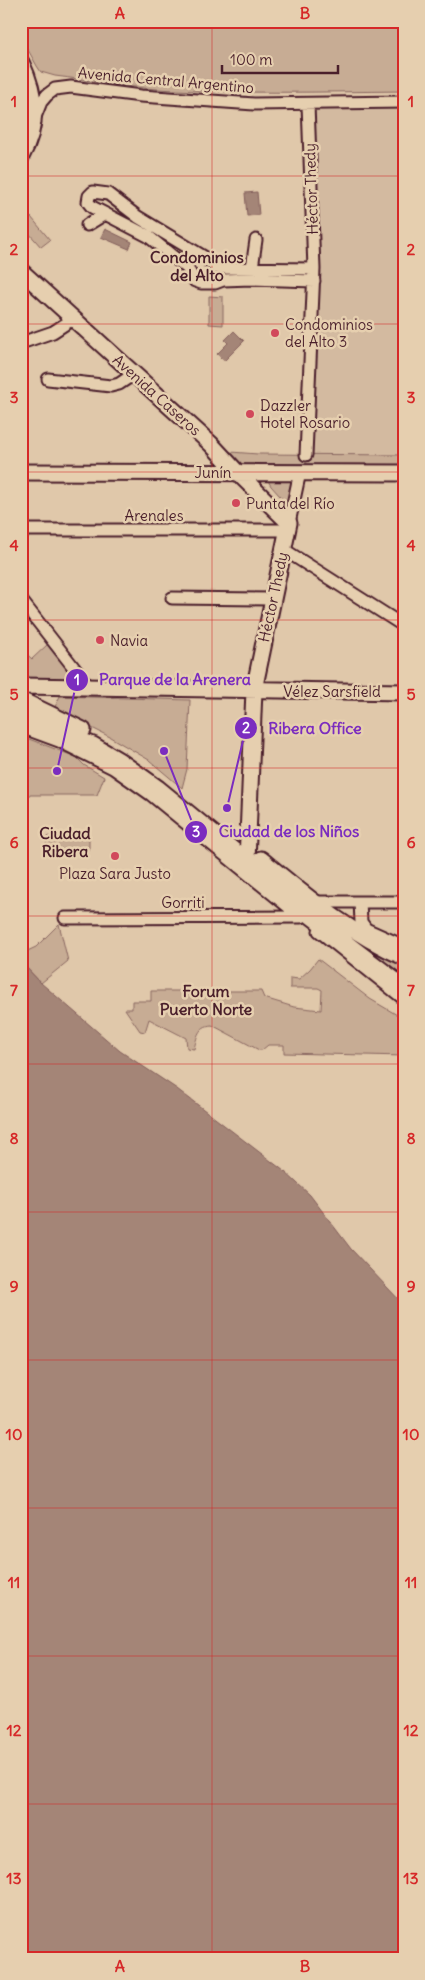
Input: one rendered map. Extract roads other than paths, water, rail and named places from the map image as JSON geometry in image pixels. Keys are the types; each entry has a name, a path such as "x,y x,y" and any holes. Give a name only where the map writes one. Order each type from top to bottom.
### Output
{"main road":[{"path":"21,62 30,84 34,104 34,121 28,145 21,158"},
{"name":"Avenida Caseros","path":"21,271 211,444 288,526"},
{"name":"Junín","path":"21,472 404,473"},
{"name":"Héctor Thedy","path":"247,861 254,690 288,526"},
{"name":"Vélez Sarsfield","path":"21,686 404,692"},
{"path":"47,712 44,698 53,687"},
{"path":"21,700 96,736 124,754 303,910 404,987"},
{"path":"21,716 93,745 120,761 158,788 247,861 313,902 365,938 404,957"}],"street":[{"name":"Avenida Central Argentino","path":"34,121 41,102 47,95 55,89 71,87 170,98 254,104 404,102"},
{"name":"Héctor Thedy","path":"306,455 314,275 308,104"},
{"path":"314,275 222,274 204,257 138,217 108,194 93,192 89,196 88,202 92,207 148,236 187,268 195,281 207,284 222,274 252,268 314,275"},
{"path":"87,225 105,214"},
{"path":"252,268 256,240"},
{"path":"21,343 52,332 73,319"},
{"path":"48,379 111,386 134,374"},
{"name":"Héctor Thedy","path":"288,526 300,472"},
{"name":"Arenales","path":"21,530 288,526"},
{"path":"283,549 404,626"},
{"path":"172,598 273,599"},
{"path":"21,600 89,687"},
{"path":"21,727 60,741 113,768 247,861 301,916 404,999"},
{"path":"313,902 404,902"},
{"path":"360,902 361,922 366,929 404,946"},
{"name":"Gorriti","path":"65,918 301,916"}],"place":[{"name":"Condominios del Alto 3","path":"275,333"},
{"name":"Dazzler Hotel Rosario","path":"250,414"},
{"name":"Punta del Río","path":"236,503"},
{"name":"Navia","path":"100,640"},
{"name":"Ciudad de los Niños","path":"164,751"},
{"name":"Parque de la Arenera","path":"57,771"},
{"name":"Ribera Office","path":"227,808"},
{"name":"Plaza Sara Justo","path":"115,856"}],"district":[{"name":"Condominios del Alto","path":"197,266"},
{"name":"Ciudad Ribera","path":"65,842"},
{"name":"Forum Puerto Norte","path":"206,1000"}]}
